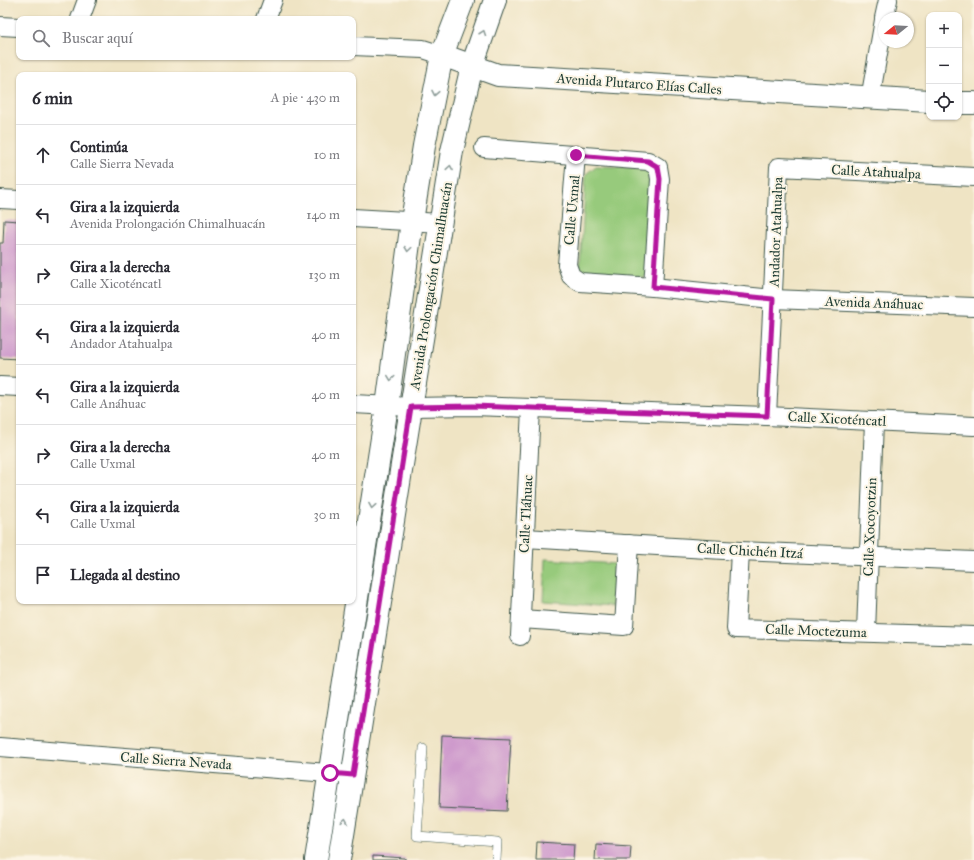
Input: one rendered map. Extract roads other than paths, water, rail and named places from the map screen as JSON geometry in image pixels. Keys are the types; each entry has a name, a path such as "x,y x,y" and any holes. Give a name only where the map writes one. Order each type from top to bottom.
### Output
{"street":[{"path":"81,16 87,0"},
{"path":"267,16 273,0"},
{"name":"Avenida Prolongación Chimalhuacán","path":"316,860 387,406 412,221 424,146 442,55 463,0"},
{"name":"Avenida Prolongación Chimalhuacán","path":"339,860 452,151 472,66 495,0"},
{"path":"885,12 888,0"},
{"path":"0,26 16,27"},
{"name":"Avenida Plutarco Elías Calles","path":"356,46 423,49 498,75 870,99 926,101"},
{"path":"870,99 879,48"},
{"path":"962,103 974,103"},
{"name":"Calle Uxmal","path":"484,148 648,161 658,167 660,179 653,287"},
{"name":"Calle Uxmal","path":"567,265 576,155"},
{"name":"Calle Atahualpa","path":"779,167 974,177"},
{"name":"Andador Atahualpa","path":"767,416 779,167"},
{"path":"0,200 16,200"},
{"path":"356,218 441,223"},
{"name":"Avenida Anáhuac","path":"567,265 571,276 580,282 653,287 773,299 974,307"},
{"path":"0,386 16,387"},
{"name":"Calle Xicoténcatl","path":"356,404 411,407 473,406 767,416 974,426"},
{"name":"Calle Tláhuac","path":"531,409 520,627 624,626 629,544"},
{"name":"Calle Xocoyotzin","path":"866,632 874,421"},
{"name":"Calle Chichén Itzá","path":"525,538 740,551 869,555 974,561"},
{"name":"Calle Moctezuma","path":"740,551 736,629 974,636"},
{"name":"Calle Sierra Nevada","path":"0,747 353,775"}],"lane":[{"path":"423,748 418,836 497,842 496,860"}]}
